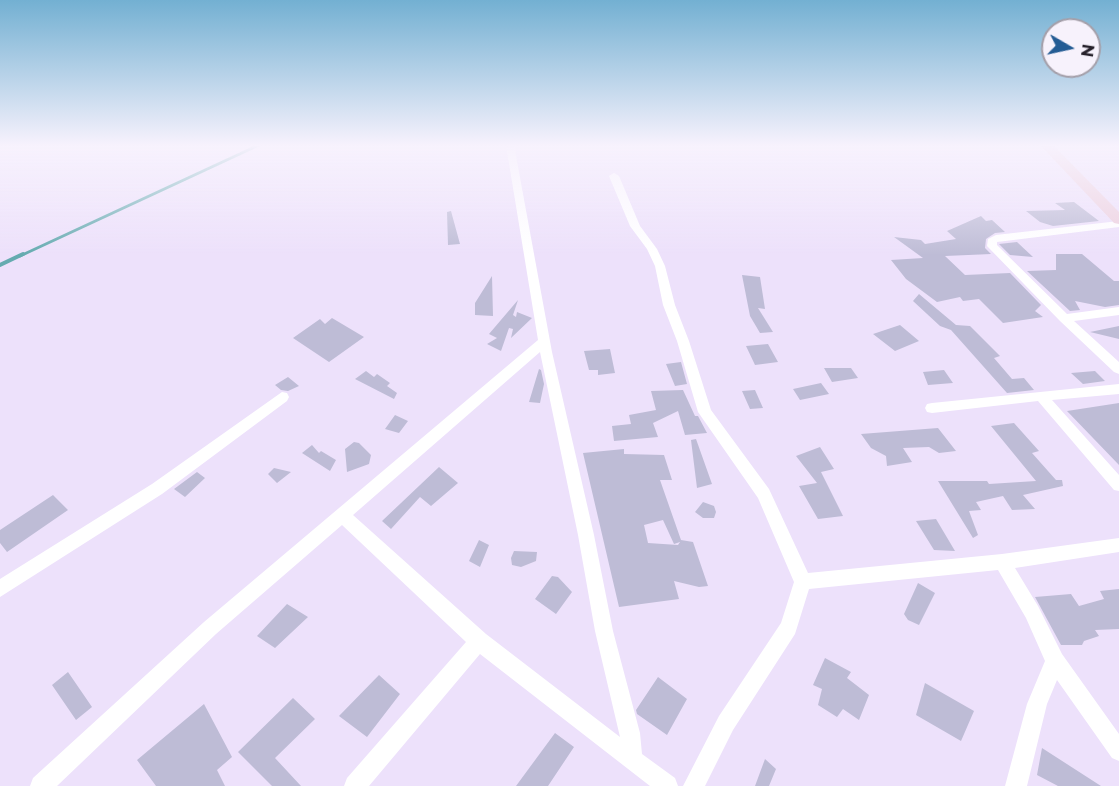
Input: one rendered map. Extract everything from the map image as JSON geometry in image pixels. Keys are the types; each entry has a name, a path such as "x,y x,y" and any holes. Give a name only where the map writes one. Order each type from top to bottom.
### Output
{"street":[{"path":"516,182 544,341 586,535 604,631 630,733 632,761"},
{"path":"616,182 635,226 652,249 660,266 669,305 705,412 764,494 803,582 789,628 726,723 694,786"},
{"path":"1081,182 1119,222"},
{"path":"1119,222 996,238 992,241 992,246 1119,369"},
{"path":"1064,318 1119,311"},
{"path":"41,786 210,628 544,341"},
{"path":"932,408 1119,389"},
{"path":"1041,396 1119,485"},
{"path":"0,589 157,489 282,397"},
{"path":"342,515 479,642 667,786"},
{"path":"803,582 1002,562 1119,545"},
{"path":"1002,562 1032,612 1055,661 1119,751"},
{"path":"355,786 479,642"},
{"path":"1016,786 1037,704 1055,661"}],"building":[{"path":"1074,202 1099,221 1053,226 1040,222 1026,211 1065,210 1055,203"},
{"path":"451,211 460,244 448,245 447,212"},
{"path":"981,216 986,221 992,220 1005,232 995,233 986,239 985,248 991,254 945,256 965,275 1010,273 1041,305 1035,311 1043,317 1003,323 979,299 963,301 960,297 937,302 906,279 891,260 923,258 894,237 921,240 925,244 956,239 947,231"},
{"path":"1017,242 1033,257 1010,255 999,244"},
{"path":"1056,254 1082,254 1114,281 1119,281 1119,305 1105,307 1075,301 1080,310 1070,311 1027,271 1056,270"},
{"path":"742,275 760,277 765,309 758,308 773,332 760,333 750,316"},
{"path":"492,276 493,316 475,315 475,303"},
{"path":"919,294 956,325 970,326 1000,356 994,358 1012,379 1024,378 1034,390 1007,393 951,330 940,326 913,301"},
{"path":"518,300 513,315 516,317 517,312 532,318 511,338 513,329 509,328 501,351 487,344 497,338 489,334"},
{"path":"332,318 364,337 329,362 293,338 320,319 325,324"},
{"path":"900,325 919,341 895,351 873,334"},
{"path":"1119,326 1119,339 1090,332"},
{"path":"768,344 778,362 755,365 746,346"},
{"path":"610,349 615,373 598,375 598,370 589,370 584,351"},
{"path":"681,362 687,384 675,386 666,364"},
{"path":"824,368 851,368 858,378 832,382"},
{"path":"539,369 544,384 540,403 529,402"},
{"path":"944,370 953,383 928,385 923,372"},
{"path":"366,371 374,377 377,374 390,383 387,386 397,393 394,399 355,379"},
{"path":"1095,371 1105,381 1083,384 1071,373"},
{"path":"288,377 299,386 288,391 281,390 275,385"},
{"path":"821,383 829,394 800,400 793,389"},
{"path":"683,390 695,416 698,416 707,433 685,435 678,411 653,423 658,437 614,441 612,426 631,424 629,415 656,410 651,391"},
{"path":"755,390 763,408 750,409 742,391"},
{"path":"1119,403 1119,465 1067,411"},
{"path":"395,415 408,421 399,433 385,429"},
{"path":"1014,423 1039,451 1032,453 1056,480 1062,480 1063,486 1023,495 1035,509 1012,510 1003,496 976,502 981,510 969,511 978,535 973,538 938,481 987,481 989,484 1036,481 991,426"},
{"path":"938,428 956,451 939,453 929,447 903,448 912,462 887,466 886,456 871,448 861,434"},
{"path":"696,439 712,484 697,488 691,440"},
{"path":"354,442 359,443 371,455 369,464 347,472 345,449"},
{"path":"312,445 319,453 321,451 336,460 330,471 302,453"},
{"path":"820,447 834,469 821,472 843,516 818,519 799,486 817,483 796,456"},
{"path":"624,449 624,454 664,455 672,480 660,480 681,540 693,542 708,586 699,587 674,581 679,599 619,607 583,453","holes":["663,520 674,544 680,542 678,545 648,543 644,525"]},
{"path":"439,467 458,483 431,506 420,497 391,529 382,521"},
{"path":"274,468 291,472 277,483 268,474"},
{"path":"197,472 205,478 185,497 174,489"},
{"path":"53,495 68,510 7,552 0,543 0,530"},
{"path":"703,502 714,506 716,512 714,518 703,518 695,512"},
{"path":"936,519 955,551 934,550 916,521"},
{"path":"479,540 489,545 480,567 469,561"},
{"path":"514,551 537,552 536,561 521,567 512,565 511,558"},
{"path":"552,576 558,577 572,592 556,614 535,599"},
{"path":"918,583 935,593 919,625 908,620 904,614"},
{"path":"1119,589 1119,629 1095,630 1099,636 1084,641 1082,645 1061,645 1035,597 1071,594 1079,606 1104,599 1100,591"},
{"path":"287,604 308,617 275,648 257,636"},
{"path":"825,658 851,672 847,678 869,695 859,720 843,709 837,717 818,705 822,689 813,685"},
{"path":"68,672 92,707 76,720 52,685"},
{"path":"379,675 400,694 367,737 339,716"},
{"path":"658,677 687,699 667,735 637,714 636,710"},
{"path":"925,683 974,711 961,741 916,715"},
{"path":"293,698 315,719 275,758 301,786 272,786 238,752"},
{"path":"204,704 232,757 217,770 225,786 156,786 137,760"},
{"path":"555,733 574,747 548,786 516,786"},
{"path":"1042,748 1101,786 1058,786 1037,775"},
{"path":"765,759 776,769 769,786 755,786"}],"waterway":[{"path":"20,256 180,182"},
{"path":"0,265 23,254"}]}
